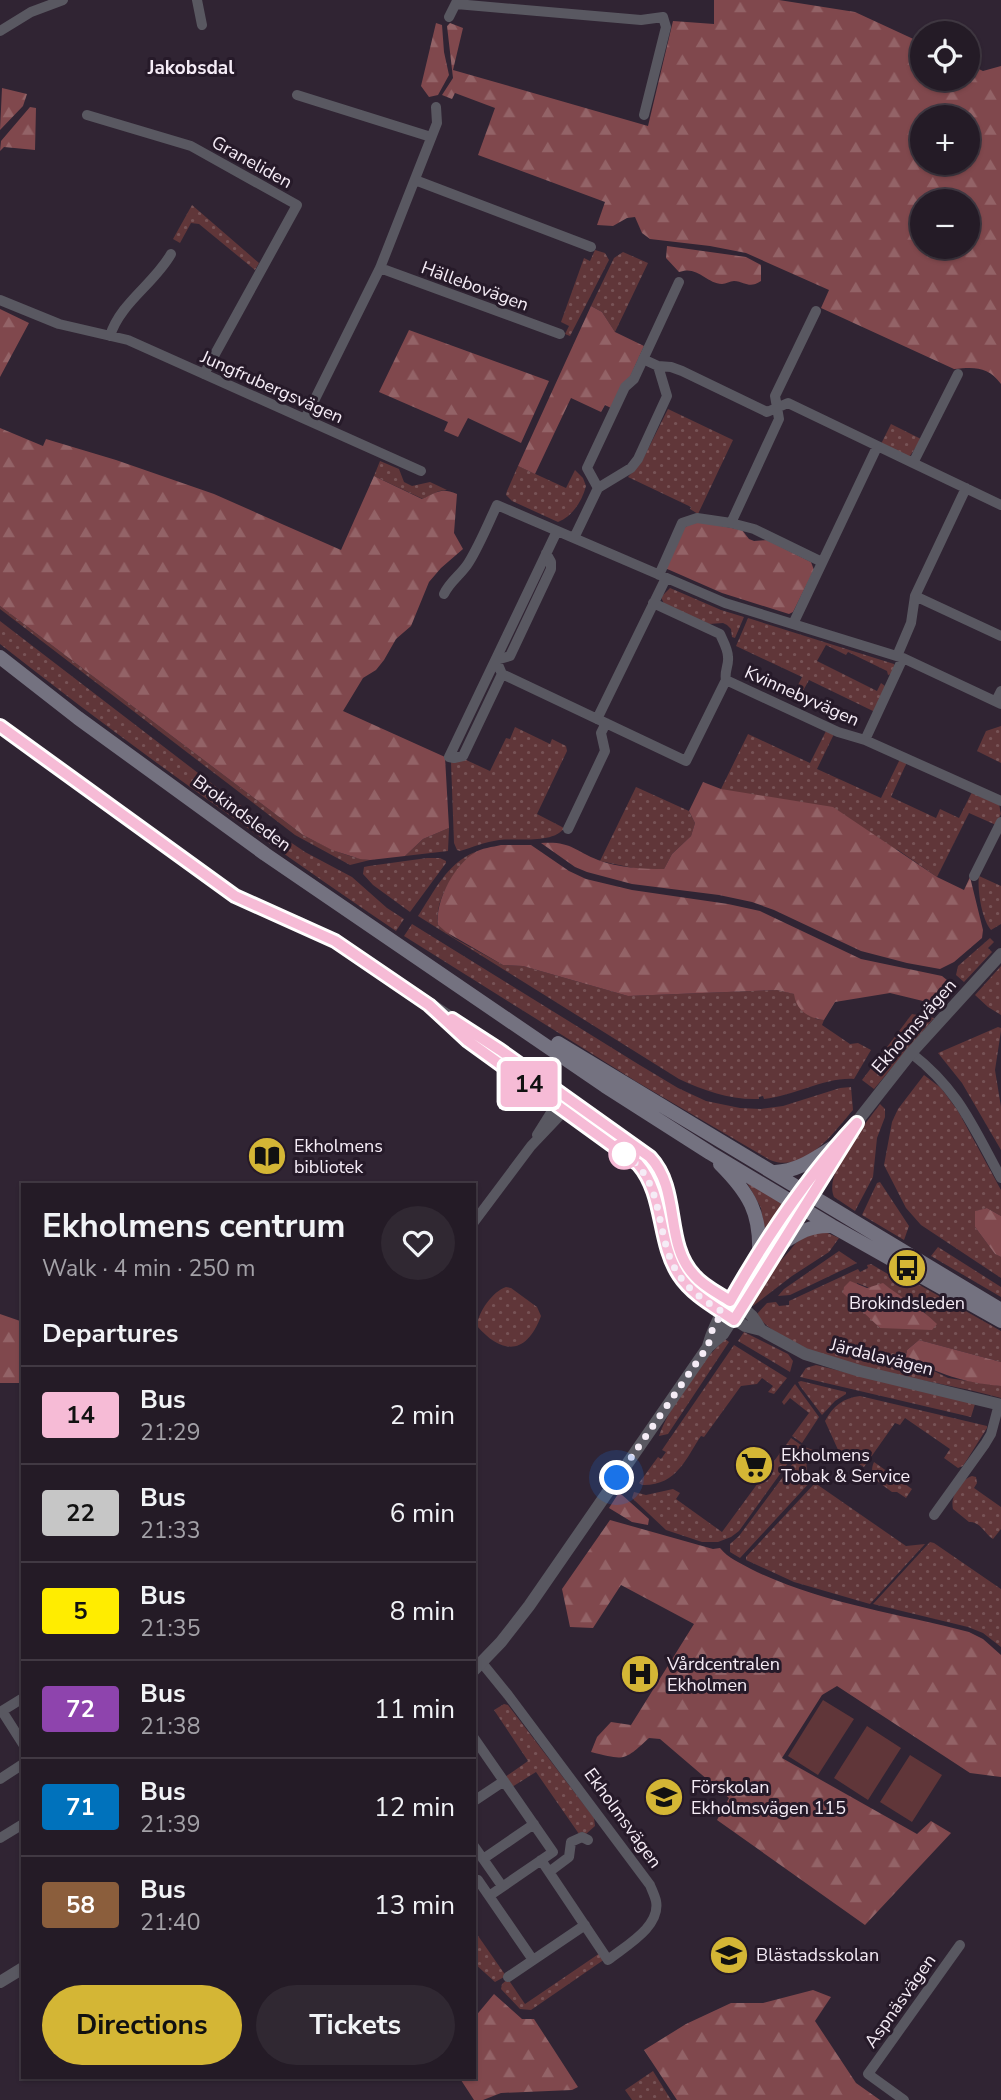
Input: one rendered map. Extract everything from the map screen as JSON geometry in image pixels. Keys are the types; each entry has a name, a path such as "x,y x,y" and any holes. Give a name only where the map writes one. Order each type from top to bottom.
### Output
{"main road":[{"name":"Brokindsleden","path":"0,657 78,718 265,854 606,1086 710,1153 832,1226 1001,1321"},
{"name":"Brokindsleden","path":"468,992 807,1191 1001,1310"},
{"path":"775,1172 803,1167 835,1146"},
{"path":"710,1153 734,1178 751,1203 759,1226 758,1255"},
{"path":"781,1244 816,1225 832,1226"}],"street":[{"path":"0,31 31,12 63,0"},
{"path":"197,0 202,25"},
{"path":"449,17 456,2 641,20 663,18 666,27 659,65 644,115"},
{"path":"297,94 431,137"},
{"path":"305,419 380,268 436,123 436,107"},
{"name":"Graneliden","path":"87,116 191,146 297,205 204,374"},
{"path":"415,180 591,247"},
{"path":"110,336 121,313 160,272 170,254"},
{"name":"Hällebovägen","path":"380,268 560,334"},
{"path":"598,488 587,468 625,387 634,379 679,282"},
{"name":"Jungfrubergsvägen","path":"0,300 50,321 128,340 421,471"},
{"path":"731,523 779,419 775,396 816,311"},
{"path":"643,359 658,366 682,371 767,412 788,403 1001,505"},
{"path":"574,538 598,488 631,468 638,459 667,396 658,366"},
{"path":"913,463 958,374"},
{"path":"793,624 877,447"},
{"name":"Kvinnebyvägen","path":"865,740 900,657 911,623 915,596 966,488"},
{"path":"444,594 470,561 497,505 725,603 900,657 998,703 1001,691"},
{"path":"568,829 605,751 601,733 602,721 653,603 682,523 697,518 754,528 822,562"},
{"path":"496,660 502,674 463,756 449,757 557,531"},
{"path":"915,596 1001,636"},
{"name":"Kvinnebyvägen","path":"502,674 686,761 726,680 724,673 729,660 728,652 720,634 653,603"},
{"name":"Kvinnebyvägen","path":"726,680 838,732 865,740 1001,801"},
{"name":"Järdalavägen","path":"0,726 235,896 335,941 429,1005 468,1041 645,1152 655,1162 666,1185 679,1245 688,1267 698,1280 732,1310 752,1316 761,1330 804,1354 860,1371 1000,1405 991,1434 934,1515"},
{"path":"974,876 1001,822"},
{"name":"Ekholmsvägen","path":"807,1191 911,1053 1001,954"},
{"path":"911,1053 942,1078 956,1097 1001,1178"},
{"path":"476,1219 564,1103"},
{"name":"Ekholmsvägen","path":"732,1310 758,1255 798,1205 835,1146 857,1123"},
{"name":"Ekholmsvägen","path":"541,1860 608,1960 638,1936 654,1918 656,1902 650,1885 508,1695 478,1667 529,1606 708,1346 713,1327 732,1310 781,1244 798,1205"},
{"path":"21,1700 2,1712 21,1741"},
{"path":"476,1741 553,1852 489,1896"},
{"path":"0,1779 21,1765"},
{"path":"476,1800 504,1781"},
{"path":"483,1858 534,1824"},
{"path":"0,1838 21,1825"},
{"path":"549,1872 569,1857 571,1842 582,1836 588,1840"},
{"path":"476,1849 502,1886"},
{"path":"491,1870 476,1881 533,1960"},
{"path":"508,1977 585,1925"},
{"name":"Aspnäsvägen","path":"904,2100 867,2074 960,1945"},
{"path":"0,1982 21,1969"}],"shaded area":[{"path":"192,205 259,263 255,270 199,224 191,223 180,243 173,239"},
{"path":"595,250 605,253 609,260 570,336 565,334 569,326 561,322 584,258 590,261"},
{"path":"623,252 648,263 615,332 602,312 591,306 614,258"},
{"path":"668,409 733,440 698,514 690,509 691,507 628,477 642,461"},
{"path":"891,424 921,439 910,456 904,456 881,444"},
{"path":"380,461 399,469 404,482 412,486 430,482 447,490 423,499 374,476"},
{"path":"518,466 566,488 575,470 586,486 582,497 568,516 558,522 512,501 506,495"},
{"path":"670,588 744,617 735,638 732,637 731,629 723,623 709,624 664,604 661,597"},
{"path":"0,606 303,835 344,854 370,860 350,865 295,835 0,609"},
{"path":"748,618 894,664 891,674 888,675 887,671 848,652 846,655 826,645 817,661 877,691 881,683 885,686 875,712 809,680 799,698 793,695 802,677 736,646"},
{"path":"0,621 271,829 305,852 352,877 387,908 404,919 396,931 195,791 0,644"},
{"path":"1001,726 1001,763 977,751 986,731"},
{"path":"515,727 550,744 552,739 566,746 567,751 537,814 564,828 559,833 544,838 499,840 457,850 454,843 451,762 464,759 490,771 506,738 510,739"},
{"path":"826,731 834,734 817,769 881,798 900,759 907,762 891,797 936,818 940,809 959,818 972,792 999,804 1001,814 996,825 969,813 937,877 898,850 721,789 748,734 810,763"},
{"path":"636,787 689,811 695,823 691,836 672,854 664,869 638,869 600,861"},
{"path":"449,828 448,851 405,856 423,839"},
{"path":"475,852 448,884 440,904 438,925 454,938 503,965 523,966 628,996 777,990 795,994 816,1019 824,1020 822,1025 850,1044 858,1043 871,1050 854,1079 832,1081 764,1099 763,1096 759,1099 748,1099 728,1096 679,1079 418,916 449,871"},
{"path":"440,858 446,863 410,912 373,885 363,874 364,867"},
{"path":"979,876 1001,886 1001,924 991,930 981,904"},
{"path":"412,924 638,1064 706,1101 761,1109 783,1106 851,1087 853,1110 827,1140 806,1156 783,1163 770,1160 637,1082 404,936"},
{"path":"990,938 994,942 988,948 992,952 964,982 956,975 958,966"},
{"path":"1001,966 1001,1015 975,995"},
{"path":"912,1014 934,1018 874,1089 862,1080"},
{"path":"998,1027 1001,1031 995,1070 1001,1107 1001,1150 962,1083 938,1053"},
{"path":"924,1075 941,1088 958,1111 1001,1190 1001,1216 987,1208 976,1211 975,1227 995,1254 1001,1257 1001,1278 921,1225 906,1208 884,1165 892,1122 898,1109"},
{"path":"880,1104 885,1109 885,1117 877,1138 873,1177 855,1211 834,1197 834,1175 847,1149"},
{"path":"745,1179 785,1203 765,1236 761,1208"},
{"path":"880,1182 909,1226 904,1240 862,1215 877,1183"},
{"path":"823,1231 839,1238 829,1252 753,1306 764,1280 795,1244 802,1238"},
{"path":"938,1247 1001,1287 1001,1297 931,1256"},
{"path":"839,1251 857,1263 790,1295 778,1296 784,1289"},
{"path":"871,1264 903,1283 907,1279 916,1283 1001,1331 1001,1362 919,1340 907,1350 906,1357 948,1378 1001,1386 1001,1398 836,1359 805,1348 777,1333 756,1315 767,1303 789,1305 789,1301 858,1269 860,1272 868,1268 867,1265","holes":["857,1283 906,1302 926,1313 880,1328 863,1310"]},
{"path":"506,1287 537,1307 541,1316 529,1338 514,1346 496,1342 477,1326 487,1303"},
{"path":"744,1332 788,1354 793,1361 790,1372 738,1341"},
{"path":"725,1339 729,1342 668,1434 659,1436 670,1411 688,1384"},
{"path":"734,1345 787,1378 774,1394 768,1392 773,1386 762,1378 757,1384 741,1386 672,1476 654,1484 639,1483 658,1457 661,1459 666,1452 662,1450"},
{"path":"816,1365 975,1404 971,1417 800,1377 806,1368"},
{"path":"798,1382 846,1394 822,1415 800,1386"},
{"path":"795,1384 819,1417 802,1443 792,1436 809,1413 790,1398 784,1405 782,1402"},
{"path":"860,1396 987,1428 963,1466 958,1468 944,1458 950,1449 905,1418 900,1425 895,1423 864,1467 839,1452 825,1421 839,1404"},
{"path":"791,1438 801,1445 739,1531 718,1542 702,1542 666,1530 632,1498 634,1492 646,1495 673,1489 680,1493 676,1499 722,1532"},
{"path":"805,1447 813,1450 806,1465 812,1480 740,1558 730,1552 730,1544 739,1536"},
{"path":"874,1462 912,1489 906,1498 876,1480 872,1472"},
{"path":"972,1476 976,1477 977,1483 974,1488 1001,1507 1001,1529 993,1539 953,1509 957,1490"},
{"path":"815,1483 906,1546 925,1544 870,1604 794,1582 746,1560"},
{"path":"930,1542 1001,1589 1001,1647 983,1633 968,1627 873,1604"},
{"path":"823,1700 854,1719 818,1775 788,1756"},
{"path":"504,1704 508,1705 594,1818 595,1826 586,1834 579,1834 536,1772 512,1787 505,1777 528,1761 494,1710"},
{"path":"867,1726 901,1748 868,1800 834,1778"},
{"path":"910,1755 942,1775 912,1822 880,1802"},
{"path":"476,1933 506,1976 495,1982 476,1965"},
{"path":"600,1953 605,1959 531,2010 520,2009 501,1989 508,1979 525,2004"},
{"path":"653,2071 671,2100 632,2100 625,2090"}],"green space":[{"path":"714,0 779,0 855,12 910,37 910,91 980,91 980,70 1001,66 1001,384 986,371 974,368 954,369 821,308 829,290 746,253 650,239 642,233 635,217 627,218 613,226 597,225 605,202 478,155 495,108 455,93 452,99 442,95 453,78 447,26 450,23 463,28 453,70 648,126 673,21 714,24"},
{"path":"436,23 442,25 449,75 438,95 429,97 421,86"},
{"path":"2,88 27,94 23,106 0,130"},
{"path":"30,107 36,108 35,150 4,147 0,151 1,141"},
{"path":"667,246 746,257 761,265 761,281 750,285 734,281 722,284 696,272 679,272 666,258"},
{"path":"591,306 602,312 615,332 644,346 630,377 611,408 605,405 601,412 571,398 535,474 518,466"},
{"path":"0,309 29,323 0,377"},
{"path":"409,330 549,381 521,443 468,418 458,437 444,431 448,422 379,392"},
{"path":"0,428 43,446 46,439 214,494 341,550 374,476 422,499 435,492 457,494 454,533 463,549 429,582 411,626 396,639 376,670 363,678 343,711 445,757 449,828 423,839 405,856 370,860 332,850 303,835 0,606"},
{"path":"701,522 742,530 749,539 767,540 811,562 814,570 793,612 789,614 722,593 665,568 684,528"},
{"path":"703,782 721,789 833,807 937,877 964,890 970,877 983,930 982,938 954,962 940,969 907,963 861,951 752,902 632,884 587,872 575,867 541,843 566,845 614,865 664,869 672,854 691,836 695,823 689,811"},
{"path":"501,845 531,845 569,871 586,879 632,890 760,911 861,959 942,976 957,988 941,1000 923,1001 890,993 835,1002 824,1020 804,1012 797,1005 794,994 777,990 628,996 523,966 503,965 438,925 443,895 460,866 477,851"},
{"path":"987,1208 1001,1216 1001,1257 995,1254 975,1227 975,1211"},
{"path":"850,1281 867,1288 883,1283 937,1324 932,1330 880,1328 843,1293 844,1287"},
{"path":"0,1314 21,1321 21,1383 0,1383"},
{"path":"919,1340 1001,1362 1001,1386 952,1377 906,1357 907,1350"},
{"path":"618,1494 649,1519 648,1525 632,1522 609,1508"},
{"path":"610,1520 713,1549 720,1548 751,1569 804,1591 969,1632 983,1639 1001,1655 1001,1777 970,1773 837,1686 822,1695 782,1758 917,1834 931,1821 951,1833 865,1925 717,1820 729,1798 660,1739 649,1738 623,1757 591,1752 597,1737 611,1722 631,1725 694,1624 621,1585 593,1628 570,1627 562,1589"},
{"path":"813,1990 831,1997 815,2021 856,2083 880,2100 677,2100 644,2050 686,2024 731,2003 763,2003"},
{"path":"494,1994 522,2019 534,2019 578,2087 572,2090 501,2093 483,2100 474,2100 460,2079 476,2079 476,2016"}],"bus line":[{"name":"14","path":"0,726 235,896 335,941 429,1005 468,1041 638,1164 651,1186 676,1270 688,1286 734,1320 857,1123 835,1146 793,1202 730,1301 698,1280 683,1258 666,1185 655,1162 645,1152 452,1019"}],"place":[{"name":"Ekholmens bibliotek","path":"267,1156"},
{"name":"Brokindsleden","path":"907,1268"},
{"name":"Ekholmens Tobak & Service","path":"754,1465"},
{"name":"Vårdcentralen Ekholmen","path":"640,1674"},
{"name":"Förskolan Ekholmsvägen 115","path":"664,1797"},
{"name":"Blästadsskolan","path":"729,1955"}],"district":[{"name":"Jakobsdal","path":"191,68"}],"route":[{"path":"617,1478 708,1346 713,1327 723,1312 681,1278 669,1253 648,1178 638,1164 624,1154"}]}
